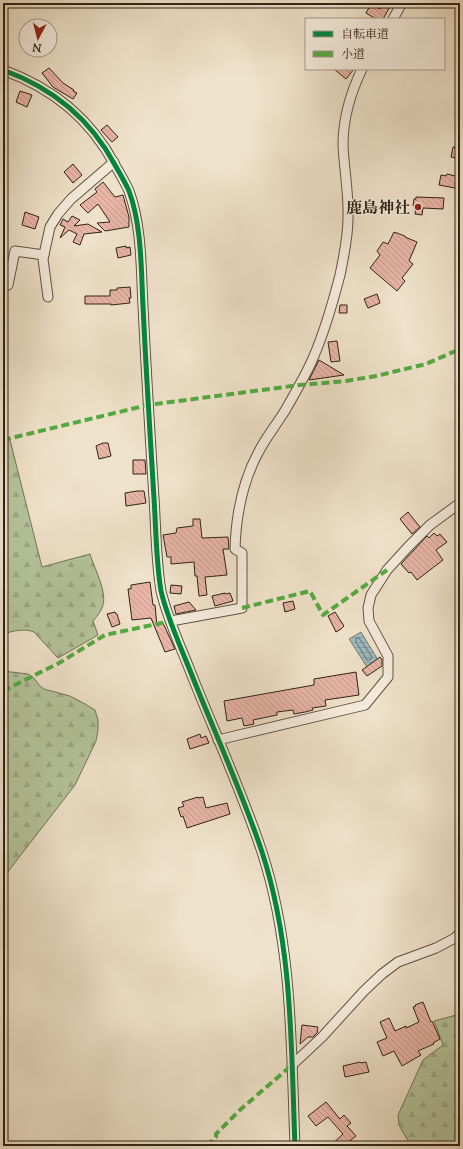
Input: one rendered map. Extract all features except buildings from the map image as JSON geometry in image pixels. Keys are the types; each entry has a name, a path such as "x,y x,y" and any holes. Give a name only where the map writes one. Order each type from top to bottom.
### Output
{"street":[{"path":"394,18 402,3"},
{"path":"3,70 24,78 41,87 73,111 96,133 114,162 128,189 135,214 162,592 171,621 256,834 277,905 285,958 290,1009 295,1146"},
{"path":"171,621 242,608 242,553 235,549 236,523 239,506 249,473 259,451 289,404 310,366 319,345 340,274 348,223 344,134 350,104 362,70"},
{"path":"48,297 44,255 50,227 58,214 71,199 114,162"},
{"path":"8,285 15,251 44,255"},
{"path":"218,740 365,705 388,677 388,656 369,620 368,608 371,595 387,570 408,547 430,525 460,503"},
{"path":"292,1065 322,1037 364,991 382,974 398,962 436,948 455,938 460,933"}],"green space":[{"path":"10,440 42,567 90,554 100,580 103,593 103,605 99,614 93,621 98,635 58,658 34,632 22,630 3,634 3,441"},
{"path":"3,671 28,674 33,677 44,689 70,696 95,710 98,720 98,730 96,741 75,785 3,878"},
{"path":"460,1014 460,1146 411,1146 399,1125 398,1115 423,1060 443,1045 434,1021"}],"water":[{"path":"361,632 378,660 367,667 349,639"}],"marked path":[{"path":"3,440 148,405 376,376 426,364 460,349"},
{"path":"242,608 310,591 323,615 387,570"},
{"path":"3,691 59,663 105,635 171,621"},
{"path":"207,1146 216,1137 216,1134 241,1109 292,1065"}],"cycle path":[{"path":"3,70 38,86 54,96 82,119 105,148 126,184 133,205 139,233 156,545 161,591 166,610 254,829 272,888 280,924 289,998 295,1146"}],"place":[{"name":"鹿島神社","path":"418,207"}]}
